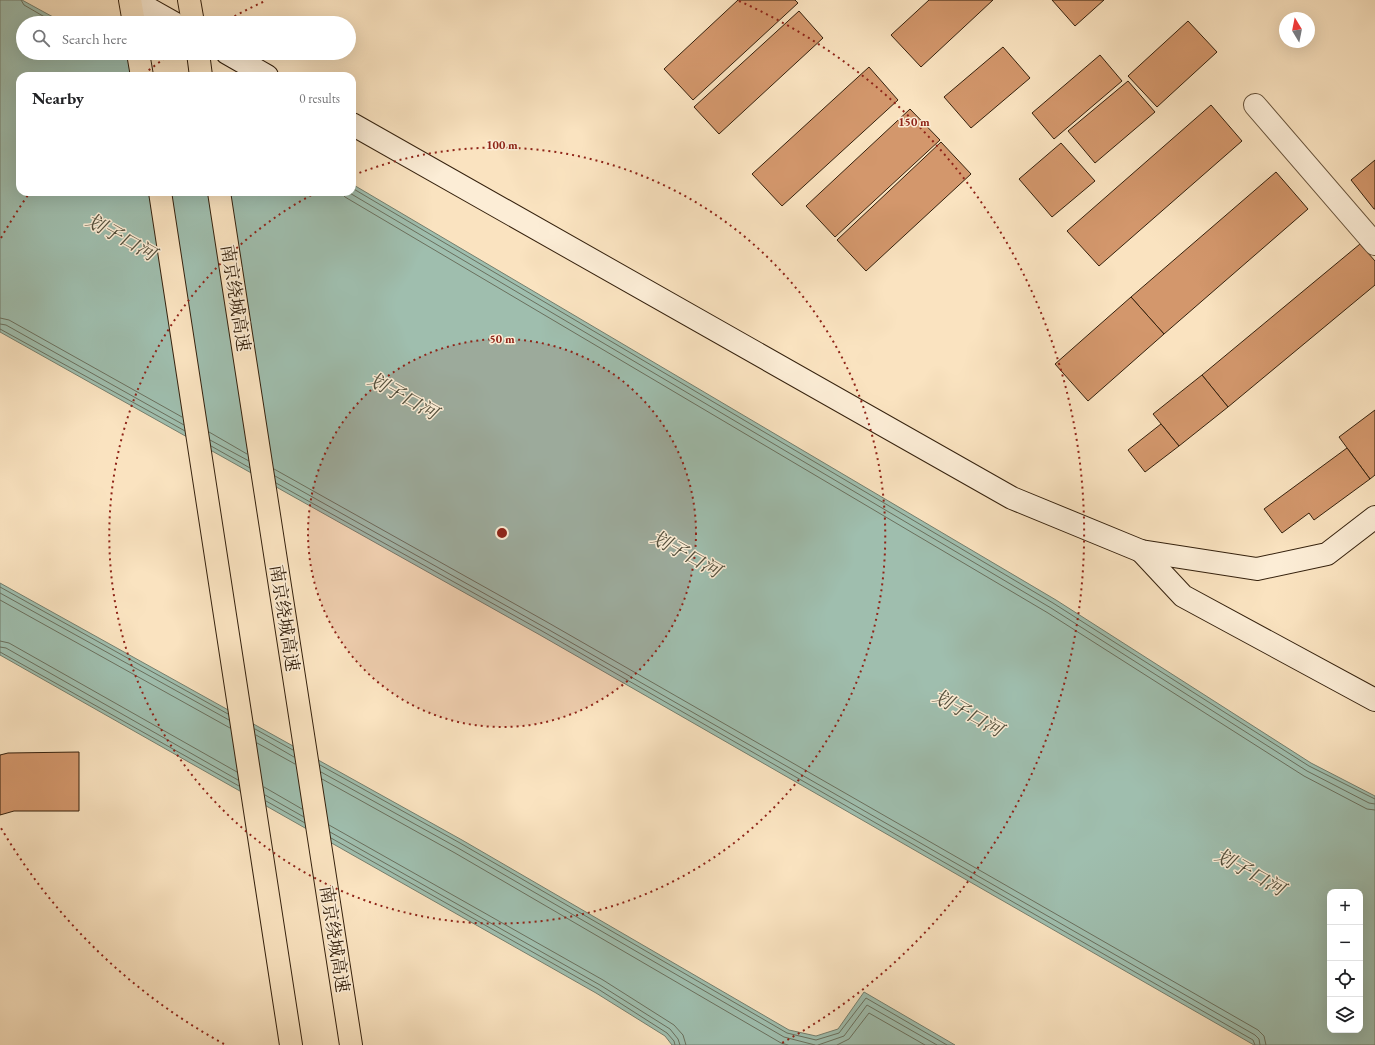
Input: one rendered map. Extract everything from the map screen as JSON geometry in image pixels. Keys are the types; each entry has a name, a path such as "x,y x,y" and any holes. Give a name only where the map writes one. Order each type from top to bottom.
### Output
{"highway":[{"path":"130,0 133,16"},
{"path":"189,0 192,16"},
{"path":"139,60 141,72"},
{"path":"199,60 200,72"},
{"path":"161,196 291,1045"},
{"name":"南京绕城高速","path":"220,196 351,1045"}],"main road":[{"path":"133,0 162,16"},
{"path":"239,60 261,72"},
{"path":"1255,105 1375,244"},
{"path":"356,126 1012,498 1141,551 1257,569 1327,554 1375,517"},
{"path":"1141,551 1183,596 1375,700"}],"water":[{"name":"划子口河","path":"0,0 22,0 51,16 16,16 16,60 130,60 152,72 16,72 16,196 356,196 356,186 1056,600 1311,763 1375,796 1375,1045 1254,1045 540,635 0,332"},
{"path":"0,583 462,840 789,1030 816,1036 838,1029 864,992 955,1045 672,1045 665,1036 596,993 0,655"}],"building":[{"path":"738,0 795,0 798,3 693,100 664,69"},
{"path":"929,0 993,0 921,67 891,35"},
{"path":"1052,0 1104,0 1075,26"},
{"path":"799,11 823,38 719,134 694,107"},
{"path":"1188,21 1217,52 1157,107 1128,76"},
{"path":"1003,47 1030,78 971,128 944,97"},
{"path":"1100,55 1122,81 1054,139 1032,113"},
{"path":"869,67 898,100 782,206 752,174"},
{"path":"1128,81 1155,112 1095,163 1068,131"},
{"path":"1211,105 1242,141 1099,266 1067,231"},
{"path":"910,109 940,140 835,237 806,206"},
{"path":"941,142 971,174 866,271 837,240"},
{"path":"1061,143 1095,181 1052,217 1019,179"},
{"path":"1375,160 1375,209 1374,209 1351,180"},
{"path":"1276,172 1308,209 1164,334 1131,297"},
{"path":"1360,244 1375,261 1375,285 1228,407 1202,375"},
{"path":"1131,297 1164,334 1088,401 1055,364"},
{"path":"1202,375 1228,407 1179,446 1153,414"},
{"path":"1375,410 1375,475 1370,479 1339,437"},
{"path":"1161,424 1179,446 1145,472 1128,450"},
{"path":"1347,448 1370,479 1314,520 1309,513 1282,533 1264,509"},
{"path":"79,752 79,811 14,811 0,815 0,755 8,753"}]}
